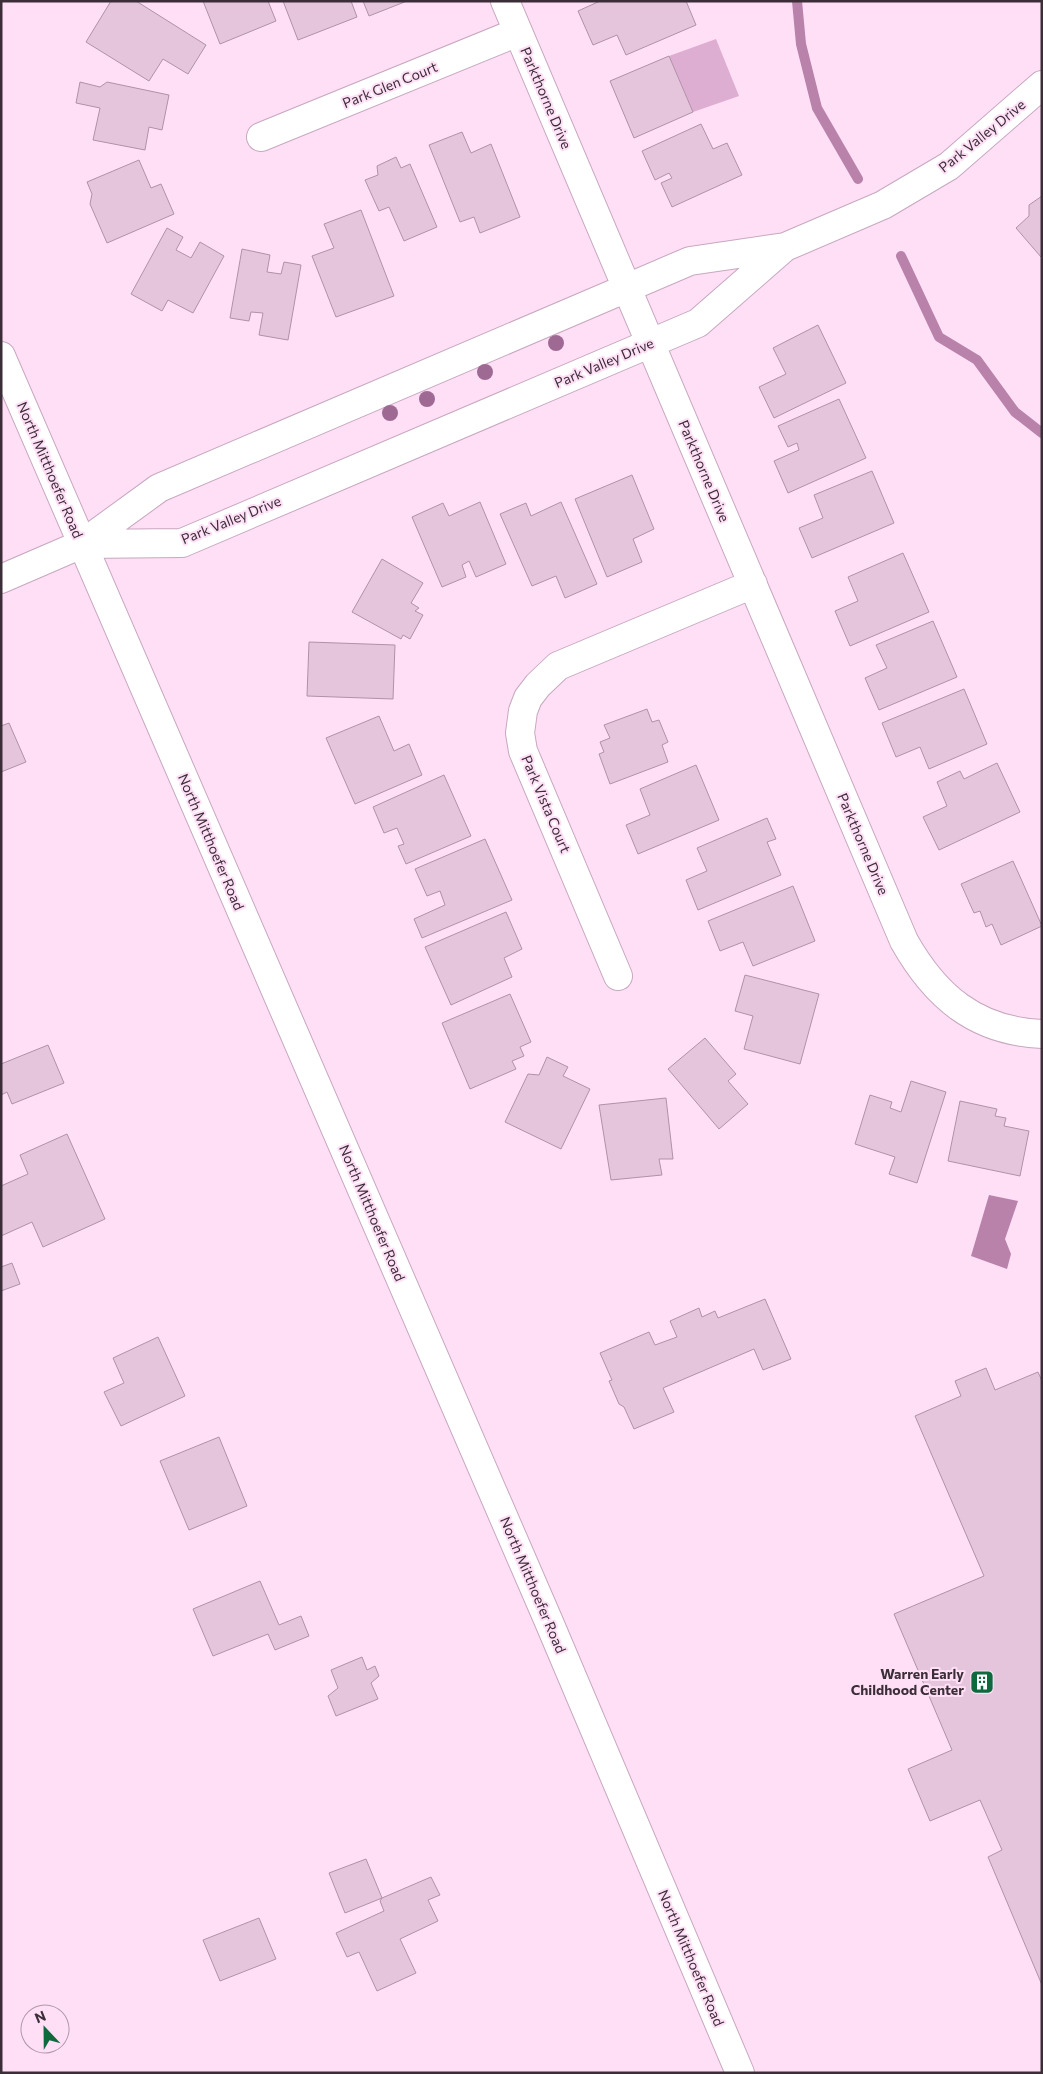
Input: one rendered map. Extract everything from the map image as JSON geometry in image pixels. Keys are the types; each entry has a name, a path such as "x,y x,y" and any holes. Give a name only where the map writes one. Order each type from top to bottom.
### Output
{"street":[{"name":"Parkthorne Drive","path":"505,1 904,940 930,982 965,1011 994,1025 1042,1034"},
{"name":"Park Glen Court","path":"261,137 518,32"},
{"name":"Park Valley Drive","path":"82,544 159,488 690,261 785,247 883,205 949,166 1042,86"},
{"name":"Park Valley Drive","path":"82,544 182,543 698,323 785,247"},
{"name":"North Mitthoefer Road","path":"1,356 486,1477 740,2073"},
{"path":"1,579 82,544"},
{"name":"Park Vista Court","path":"618,976 523,751 520,733 523,711 532,692 558,666 752,584"}],"shaded area":[{"path":"716,39 739,96 693,112 669,56"},
{"path":"989,1195 1018,1201 1005,1239 1011,1254 1007,1269 971,1256"}],"building":[{"path":"111,1 136,1 206,45 188,74 163,59 149,81 86,42"},
{"path":"203,1 268,1 276,21 220,44"},
{"path":"283,1 351,1 357,17 298,40"},
{"path":"363,1 407,1 369,16"},
{"path":"600,1 686,1 696,25 626,55 617,35 593,45 578,11"},
{"path":"669,56 693,112 634,138 610,81"},
{"path":"80,82 100,87 107,82 169,95 162,130 149,127 145,150 93,140 100,108 76,103"},
{"path":"701,124 713,149 727,143 742,175 672,207 661,183 672,178 669,173 655,180 642,151"},
{"path":"462,132 471,153 491,144 520,217 480,233 474,217 460,222 429,145"},
{"path":"396,157 401,168 410,164 437,227 404,241 389,207 379,211 365,180 378,175 377,166"},
{"path":"139,160 151,188 161,184 174,214 107,243 90,204 92,194 87,182"},
{"path":"1042,196 1041,257 1016,228 1029,216 1029,205"},
{"path":"361,210 394,296 336,317 312,256 334,248 324,224"},
{"path":"167,228 183,237 176,250 191,258 200,242 224,256 193,313 168,300 162,311 131,294"},
{"path":"242,249 270,255 267,272 281,274 284,262 301,265 288,340 259,335 263,313 251,312 249,321 230,318"},
{"path":"818,325 846,383 774,418 759,387 786,374 773,348"},
{"path":"839,399 866,458 788,493 774,461 799,450 797,443 788,447 778,426"},
{"path":"872,471 894,523 812,558 799,528 823,518 814,495"},
{"path":"632,475 654,529 633,539 642,562 607,577 575,499"},
{"path":"480,502 506,564 476,577 469,561 462,565 466,577 442,587 412,517 443,503 449,516"},
{"path":"561,502 597,584 565,598 556,576 532,586 500,514 526,503 531,516"},
{"path":"903,553 929,612 850,646 835,611 858,601 848,577"},
{"path":"382,559 423,583 411,603 419,608 415,611 423,615 410,639 403,635 401,639 352,612"},
{"path":"933,621 957,677 879,710 865,678 887,668 876,645"},
{"path":"309,642 395,645 393,699 307,696"},
{"path":"964,689 987,744 929,769 920,747 896,757 882,723"},
{"path":"647,709 652,722 659,720 668,742 662,745 668,762 610,784 599,754 604,752 600,742 610,738 604,725"},
{"path":"379,716 394,751 409,744 422,775 355,804 326,738"},
{"path":"9,723 26,762 1,772 1,726"},
{"path":"997,763 1020,812 939,850 923,817 947,806 937,782 960,771 964,779"},
{"path":"696,765 719,820 638,854 626,825 650,815 640,789"},
{"path":"444,775 471,836 406,864 398,846 404,844 397,828 384,833 373,807"},
{"path":"767,818 776,839 767,842 781,875 698,910 686,880 707,871 697,848"},
{"path":"485,839 512,900 422,938 414,919 445,905 440,891 427,896 415,869"},
{"path":"1013,861 1042,926 1001,945 992,924 986,927 980,911 974,913 961,884"},
{"path":"793,886 815,941 753,966 743,942 720,951 708,921"},
{"path":"506,912 522,949 504,958 512,977 451,1005 425,947"},
{"path":"745,975 819,994 800,1064 744,1049 753,1016 735,1011"},
{"path":"510,994 531,1042 520,1047 524,1056 512,1061 516,1069 470,1089 442,1023"},
{"path":"705,1038 736,1074 728,1081 748,1104 719,1129 668,1069"},
{"path":"48,1045 64,1083 12,1104 7,1092 1,1095 1,1064"},
{"path":"547,1057 568,1067 563,1076 590,1089 561,1149 505,1122 528,1074 539,1075"},
{"path":"911,1081 946,1092 917,1183 889,1174 895,1157 855,1144 870,1095 892,1102 890,1108 901,1112"},
{"path":"666,1098 673,1159 659,1159 662,1175 611,1180 599,1105"},
{"path":"960,1101 997,1109 995,1116 1006,1118 1004,1126 1029,1131 1020,1176 948,1161"},
{"path":"67,1134 105,1219 43,1247 32,1222 1,1236 1,1186 28,1174 20,1155"},
{"path":"12,1263 20,1284 1,1291 1,1267"},
{"path":"765,1299 791,1359 763,1370 754,1349 663,1388 674,1412 634,1429 624,1407 619,1404 609,1381 612,1380 600,1353 649,1332 655,1345 677,1337 670,1321 699,1308 702,1317 715,1311 718,1318"},
{"path":"158,1337 185,1396 121,1426 104,1392 124,1383 113,1358"},
{"name":"Warren Early Childhood Center","path":"986,1368 995,1390 1038,1372 1042,1381 1042,1985 988,1857 1002,1850 980,1800 930,1821 908,1769 952,1750 894,1614 984,1576 915,1416 961,1396 955,1381"},
{"path":"219,1437 247,1506 189,1530 160,1461"},
{"path":"260,1581 279,1625 301,1616 309,1636 275,1650 268,1634 213,1656 193,1609"},
{"path":"362,1657 367,1670 375,1666 379,1676 371,1683 378,1699 336,1716 328,1696 338,1688 331,1670"},
{"path":"366,1859 382,1898 345,1913 329,1873"},
{"path":"431,1877 440,1895 428,1900 438,1921 400,1939 416,1973 377,1991 359,1952 347,1957 336,1933 384,1911 380,1901 382,1898"},
{"path":"259,1918 276,1959 220,1981 203,1940"}],"waterway":[{"path":"797,1 801,44 817,108 858,179"},
{"path":"901,256 939,337 977,360 1015,412 1042,433"}],"place":[{"name":"Warren Early Childhood Center","path":"982,1682"}]}
